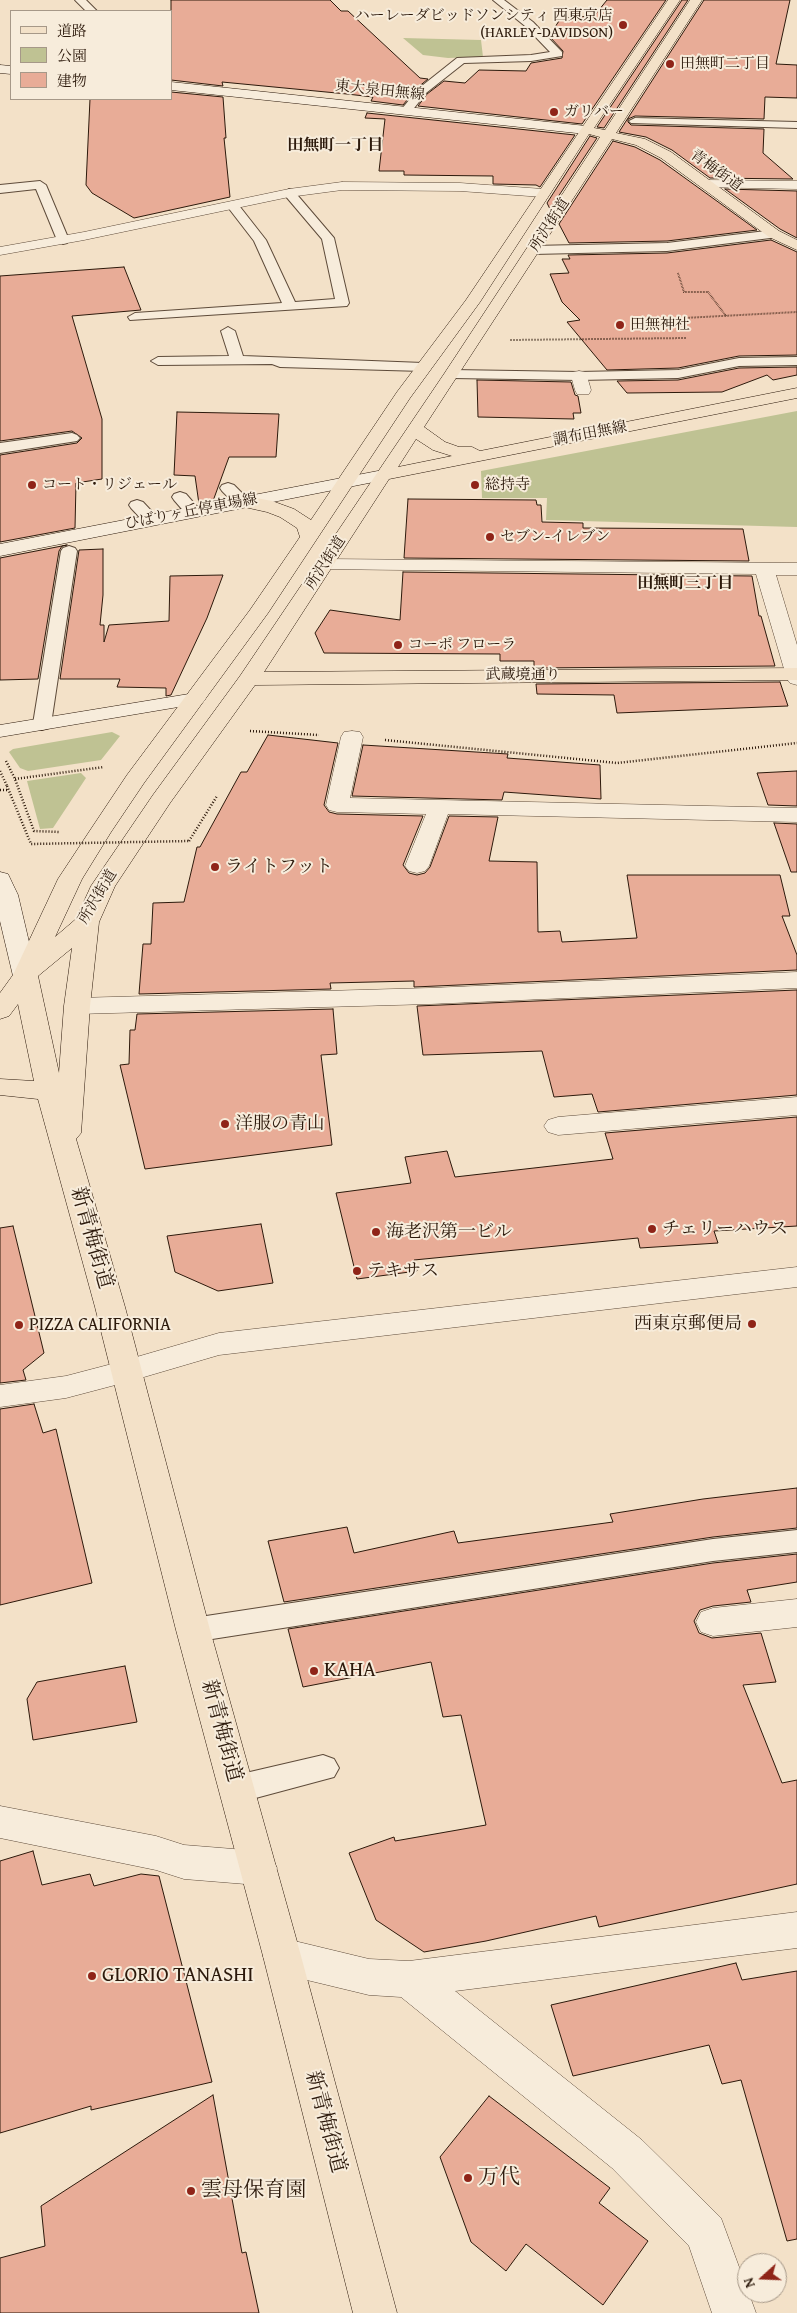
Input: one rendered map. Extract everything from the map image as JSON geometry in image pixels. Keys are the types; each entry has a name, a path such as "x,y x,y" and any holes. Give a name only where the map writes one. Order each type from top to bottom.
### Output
{"main road":[{"path":"586,130 674,0"},
{"path":"609,134 696,0"},
{"name":"青梅街道","path":"586,130 640,142 666,155 774,234 797,246"},
{"name":"所沢街道","path":"0,1011 25,976 70,879 135,780 258,613 423,368 472,302 586,130"},
{"name":"所沢街道","path":"25,976 87,922 104,886 162,800 249,679 609,134"},
{"name":"調布田無線","path":"383,475 797,393"},
{"path":"416,428 428,440 439,446 458,452 489,453"},
{"path":"244,502 272,507 287,513 306,525 309,538"},
{"name":"武蔵境通り","path":"249,679 420,676 796,676"},
{"name":"新青梅街道","path":"66,1149 77,1006 87,922"},
{"name":"新青梅街道","path":"25,976 49,1091 127,1371 193,1630 282,1956 375,2313"},
{"path":"0,1087 49,1091"}],"street":[{"name":"東大泉田無線","path":"172,86 586,130"},
{"path":"706,184 797,185"},
{"path":"0,251 289,194 342,186 460,187 543,193"},
{"name":"ひばりヶ丘停車場線","path":"0,550 383,475"},
{"path":"324,565 797,568"},
{"path":"764,568 796,676"},
{"path":"0,730 195,698"},
{"path":"352,737 337,805 797,815"},
{"path":"417,866 440,806"},
{"name":"新青梅街道","path":"0,880 6,895 25,976"},
{"path":"77,1006 430,996 797,980"},
{"path":"558,1126 797,1106"},
{"path":"0,1396 66,1387 219,1344 797,1277"},
{"path":"713,1622 797,1613"},
{"path":"0,1822 77,1828 184,1862 258,1868"},
{"path":"282,1956 369,1977 409,1979 797,1930"},
{"path":"409,1979 627,2154 706,2233 734,2313"}],"lane":[{"path":"80,0 91,10"},
{"path":"407,110 422,91 461,60 531,58 558,54 529,24 498,0"},
{"path":"635,121 797,125"},
{"path":"0,189 40,185 63,240"},
{"path":"135,317 342,303 328,238 289,194"},
{"path":"233,206 260,240 290,307"},
{"path":"534,250 667,247 774,234"},
{"path":"228,331 237,360"},
{"path":"158,361 274,360 280,363 423,368"},
{"path":"452,374 581,383 678,374 739,362 797,361"},
{"path":"0,448 72,438"},
{"path":"228,488 244,502"},
{"path":"180,497 193,512"},
{"path":"138,505 151,520"},
{"path":"42,724 69,552"},
{"path":"193,1630 713,1550 797,1541"},
{"path":"237,1789 323,1768"}],"path":[{"path":"682,284 684,292 708,292 726,316"},
{"path":"646,320 797,312"},
{"path":"474,340 686,338"},
{"path":"246,731 352,737 617,763 797,743"},
{"path":"4,758 15,779 34,831 60,832 65,825"},
{"path":"15,779 107,766 102,774"},
{"path":"0,771 31,844 189,841 217,796"},
{"path":"0,790 9,790"}],"green space":[{"path":"403,38 481,40 483,57 448,58 423,55"},
{"path":"797,411 797,527 546,520 547,498 482,498 481,471"},
{"path":"112,732 120,736 101,760 28,771 20,768 9,752 13,749"},
{"path":"81,773 86,778 53,828 40,829 27,781"}],"building":[{"path":"171,0 330,0 341,11 348,11 420,78 428,79 417,88 403,105 371,101 373,97 347,94 222,82 223,86 172,80"},
{"path":"607,0 666,0 582,124 418,106 427,94 444,81 465,83 479,70 526,71 531,63 562,58 563,51 549,36 561,18 594,16"},
{"path":"682,0 688,0 604,128 597,127"},
{"path":"704,0 790,0 776,64 797,65 797,98 765,97 764,119 635,116 628,119 628,122 631,125 764,129 763,153 793,179 710,178 672,150 646,137 619,132"},
{"path":"172,92 223,97 226,138 224,138 230,197 134,218 92,193 86,185 90,100 172,100"},
{"path":"367,113 575,135 540,187 536,185 493,184 493,176 404,175 404,171 379,171 385,119 365,118"},
{"path":"590,136 597,138 550,209 547,203"},
{"path":"613,141 635,147 660,160 757,230 667,241 569,243 559,224"},
{"path":"725,189 797,191 797,238 780,229"},
{"path":"771,240 797,252 797,355 739,356 678,368 607,370 567,322 580,320 562,302 550,274 569,273 562,259 570,259 568,255 667,253"},
{"path":"124,267 141,310 72,316 102,419 102,479 76,483 75,528 0,542 0,455 77,443 82,438 72,431 0,441 0,276"},
{"path":"797,367 797,375 773,380 767,375 722,392 627,393 617,381 678,380 739,368"},
{"path":"477,380 571,382 575,395 578,396 581,413 573,413 574,419 478,417"},
{"path":"177,412 279,414 276,457 229,457 213,501 199,504 195,476 174,475"},
{"path":"408,499 536,500 537,505 541,505 542,522 583,523 583,528 743,529 749,561 404,558"},
{"path":"67,545 62,546 59,551 38,679 0,680 0,558"},
{"path":"103,549 103,595 100,625 104,625 104,642 109,625 169,621 170,576 223,575 207,618 171,695 166,696 166,688 117,687 120,679 60,679 79,550"},
{"path":"403,572 752,576 759,616 761,616 775,666 534,668 534,661 500,661 500,654 324,653 315,633 330,610 400,620"},
{"path":"780,682 788,706 617,713 614,695 537,694 536,684"},
{"path":"268,735 338,743 324,805 329,812 337,814 423,816 403,865 409,873 417,875 425,873 430,867 449,816 498,817 489,861 537,862 538,932 560,931 562,942 637,938 627,875 780,875 790,916 782,916 797,955 797,970 414,987 414,981 330,983 331,989 139,994 143,944 151,944 153,903 184,902 197,847 200,847 241,772 247,772"},
{"path":"363,745 508,754 507,758 600,765 601,799 504,792 502,800 352,796"},
{"path":"797,771 797,806 768,805 757,773"},
{"path":"774,823 797,824 797,872 791,872"},
{"path":"797,990 797,1095 598,1112 592,1094 554,1097 542,1051 423,1055 417,1006"},
{"path":"333,1009 337,1054 321,1055 332,1145 145,1169 120,1065 129,1064 130,1030 135,1030 137,1014"},
{"path":"797,1117 797,1226 714,1231 718,1243 640,1248 638,1238 414,1260 417,1271 357,1279 336,1193 411,1183 405,1157 447,1151 455,1177 613,1159 605,1133"},
{"path":"261,1224 273,1283 218,1291 175,1272 167,1236"},
{"path":"13,1226 44,1353 23,1370 26,1380 0,1383 0,1228"},
{"path":"34,1404 43,1433 56,1429 92,1583 0,1605 0,1409"},
{"path":"797,1488 797,1528 713,1537 284,1602 268,1541 347,1527 354,1553 454,1531 458,1543 613,1522 610,1514 703,1499"},
{"path":"797,1554 797,1582 747,1590 751,1602 713,1606 700,1610 694,1621 699,1633 712,1638 761,1633 776,1682 743,1685 782,1783 797,1780 797,1884 599,1927 596,1916 486,1941 424,1952 376,1920 349,1853 394,1837 395,1841 486,1825 461,1715 443,1717 431,1662 303,1687 288,1629 713,1563"},
{"path":"125,1666 137,1722 33,1740 27,1699 37,1682"},
{"name":"GLORIO TANASHI","path":"33,1851 42,1885 90,1874 94,1886 141,1874 159,1876 212,2082 91,2110 91,2106 0,2133 0,1861"},
{"path":"736,1963 742,1980 797,1971 797,2239 787,2241 741,2080 722,2084 709,2045 573,2076 551,2005"},
{"path":"213,2095 242,2253 246,2252 259,2313 0,2313 0,2258 45,2246 41,2206"},
{"path":"489,2096 610,2188 599,2203 648,2241 603,2305 526,2244 506,2271 471,2242 440,2157"}],"place":[{"name":"ハーレーダビッドソンシティ 西東京店 (HARLEY-DAVIDSON)","path":"623,25"},
{"name":"田無町二丁目","path":"670,64"},
{"name":"ガリバー","path":"554,112"},
{"name":"田無神社","path":"620,325"},
{"name":"コート・リジェール","path":"32,485"},
{"name":"総持寺","path":"475,485"},
{"name":"セブン-イレブン","path":"490,537"},
{"name":"コーポ フローラ","path":"398,645"},
{"name":"ライトフット","path":"215,867"},
{"name":"洋服の青山","path":"225,1124"},
{"name":"チェリーハウス","path":"652,1229"},
{"name":"海老沢第一ビル","path":"376,1232"},
{"name":"テキサス","path":"357,1271"},
{"name":"西東京郵便局","path":"752,1324"},
{"name":"PIZZA CALIFORNIA","path":"19,1325"},
{"name":"KAHA","path":"314,1671"},
{"name":"GLORIO TANASHI","path":"92,1976"},
{"name":"万代","path":"468,2178"},
{"name":"雲母保育園","path":"191,2191"}],"district":[{"name":"田無町一丁目","path":"335,146"},
{"name":"田無町三丁目","path":"685,584"}]}
